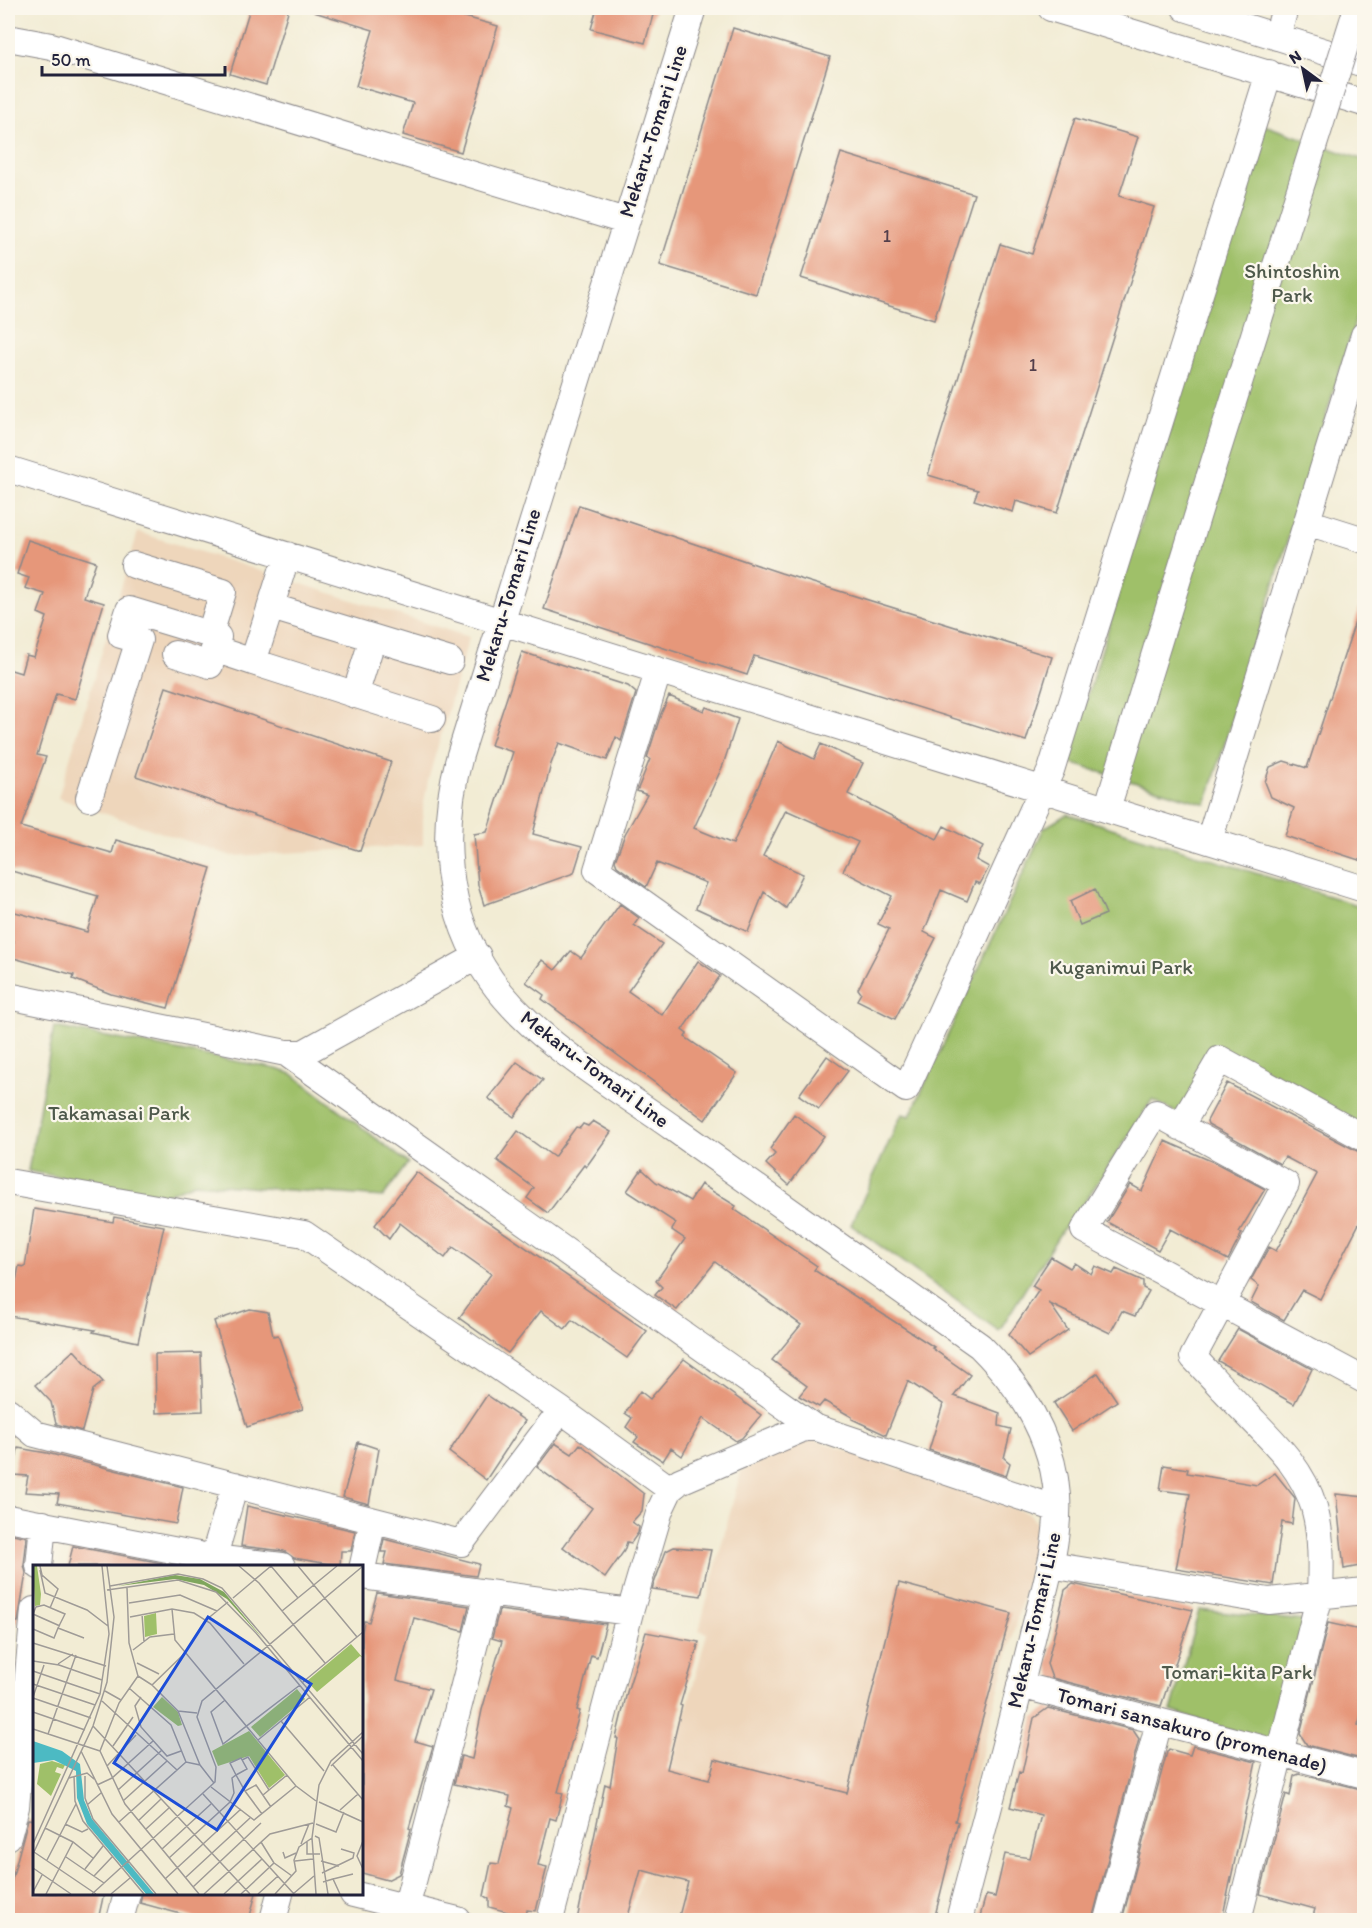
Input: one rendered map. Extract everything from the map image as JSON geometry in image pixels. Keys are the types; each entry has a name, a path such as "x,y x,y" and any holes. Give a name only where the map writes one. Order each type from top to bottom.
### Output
{"street":[{"name":"Mekaru-Tomari Line","path":"693,8 500,621 451,789 447,822 447,850 459,913 490,979 507,1001 549,1039 980,1346 1010,1377 1033,1413 1050,1455 1057,1509 1050,1565 959,1920"},
{"path":"1051,8 1365,103"},
{"path":"1185,8 1365,64"},
{"path":"1277,37 1285,8"},
{"path":"1111,796 1357,8"},
{"path":"8,38 51,46 625,221"},
{"path":"658,672 597,870 906,1089 1043,788 1058,747 1269,73"},
{"path":"1209,841 1365,335"},
{"path":"8,469 1365,889"},
{"path":"1306,522 1365,540"},
{"path":"253,662 287,555"},
{"path":"134,565 223,592 212,642 210,665 175,654"},
{"path":"272,607 450,661"},
{"path":"89,798 139,640 121,635 129,610 212,642 253,662 432,719"},
{"path":"356,695 373,638"},
{"path":"8,996 286,1053 303,1053 478,956"},
{"path":"286,1053 814,1427 1057,1509"},
{"path":"1180,1127 1220,1059 1365,1138"},
{"path":"1238,1920 1282,1754 1320,1595 1321,1553 1315,1510 1306,1487 1277,1443 1193,1357 1221,1305 1286,1184 1156,1113 1084,1230 1221,1305 1365,1380"},
{"path":"8,1182 304,1234 561,1410 670,1489"},
{"path":"8,1411 35,1434 461,1543 561,1410"},
{"path":"550,1920 630,1612 660,1510 670,1489 680,1481 788,1435 814,1427"},
{"path":"212,1562 235,1485"},
{"path":"8,1518 212,1562 264,1565"},
{"path":"363,1565 373,1521"},
{"path":"39,1565 43,1524"},
{"path":"1050,1565 1269,1602 1365,1591"},
{"path":"363,1576 630,1612"},
{"path":"405,1914 488,1593"},
{"path":"8,1837 19,1808 33,1623"},
{"name":"Tomari sansakuro (promenade)","path":"1020,1685 1365,1775"},
{"path":"1107,1920 1159,1722"},
{"path":"120,1920 126,1895"},
{"path":"273,1920 279,1895"},
{"path":"359,1895 405,1914 458,1920"}],"shaded area":[{"path":"138,532 469,637 428,780 423,807 423,845 232,856 58,798"},
{"path":"815,1440 1030,1514 1036,1523 1028,1577 938,1920 630,1920 707,1633 699,1630 741,1471"}],"green space":[{"name":"Shintoshin Park","path":"1264,125 1364,160 1364,293 1206,804 1067,762"},
{"name":"Kuganimui Park","path":"1067,814 1364,907 1364,1128 1217,1050 1179,1114 1152,1100 1073,1220 1062,1230 999,1331 851,1225 902,1114 910,1116 1044,828"},
{"name":"Takamasai Park","path":"54,1027 277,1069 292,1074 408,1163 383,1197 194,1183 163,1196 28,1171"},
{"name":"Tomari-kita Park","path":"1199,1610 1305,1621 1274,1745 1171,1711"}],"building":[{"path":"250,8 289,8 266,85 230,74"},
{"path":"315,8 432,8 498,26 461,152 403,135 413,103 356,86 373,30 314,12"},
{"path":"597,8 655,8 645,43 591,29"},
{"path":"733,28 830,57 756,294 660,265"},
{"path":"1075,118 1138,137 1119,196 1154,207 1057,513 1016,501 1013,512 974,500 978,490 928,475 1000,244 1032,254"},
{"path":"841,153 974,194 934,320 801,278"},
{"path":"579,505 781,573 1052,657 1026,741 754,656 747,675 544,609"},
{"path":"28,540 96,562 84,597 104,603 75,699 56,694 37,755 46,757 21,827 112,853 116,840 211,868 168,1008 111,994 73,979 74,975 10,957 14,941 8,940 8,910 87,932 98,896 8,870 8,669 21,673 26,655 34,657 47,617 38,613 45,594 25,588 29,578 17,574"},
{"path":"1361,604 1365,605 1365,862 1285,836 1294,808 1271,797 1265,782 1270,767 1284,761 1307,768"},
{"path":"522,652 628,686 636,693 621,741 616,737 607,760 559,743 551,764 533,834 582,847 574,873 484,905 478,885 474,834 487,832 513,752 491,745"},
{"path":"166,687 391,762 360,851 136,776"},
{"path":"669,696 704,711 706,707 738,719 723,765 694,828 733,844 778,741 814,759 821,744 863,763 848,794 937,839 944,826 983,846 976,860 989,867 980,884 975,882 967,901 941,890 924,932 936,938 895,1019 857,1000 861,993 858,989 889,929 878,924 892,896 843,871 858,842 786,810 763,856 803,874 786,908 764,892 748,932 696,908 706,883 657,863 646,887 617,866 615,861 625,834 647,795 637,791 650,759 647,758"},
{"path":"1095,889 1106,914 1080,925 1070,901"},
{"path":"620,904 639,918 634,925 662,944 628,991 662,1015 698,961 720,976 682,1030 687,1034 685,1037 737,1073 705,1120 542,999 544,995 526,982 542,960 555,970 571,951 581,958"},
{"path":"827,1056 848,1071 819,1109 799,1095"},
{"path":"517,1062 543,1080 514,1117 488,1098"},
{"path":"1227,1083 1365,1155 1365,1212 1320,1299 1302,1290 1284,1320 1251,1302 1259,1286 1251,1280 1269,1247 1276,1251 1317,1174 1285,1157 1280,1164 1208,1124 1207,1121"},
{"path":"794,1114 824,1136 789,1185 766,1164 775,1154 770,1149"},
{"path":"593,1121 611,1132 548,1213 527,1198 534,1188 497,1160 518,1131 554,1157 576,1127 580,1128 583,1124 588,1126"},
{"path":"1165,1141 1218,1164 1265,1189 1239,1232 1242,1233 1228,1260 1170,1229 1158,1250 1107,1222 1130,1184 1142,1191"},
{"path":"642,1169 656,1182 690,1201 701,1184 736,1206 734,1209 817,1266 814,1270 934,1347 932,1348 970,1375 954,1396 1000,1413 999,1426 1011,1429 1004,1458 1010,1463 1006,1476 929,1450 943,1404 908,1381 886,1435 852,1419 824,1401 819,1407 799,1396 807,1386 772,1360 801,1325 715,1262 677,1310 655,1295 662,1287 656,1281 685,1239 672,1230 676,1223 627,1191"},
{"path":"416,1172 647,1331 627,1358 572,1320 565,1329 541,1311 508,1353 459,1318 491,1274 453,1247 445,1258 400,1223 389,1239 375,1225"},
{"path":"34,1209 113,1222 114,1217 164,1226 138,1342 93,1332 95,1330 9,1316 19,1266 25,1267"},
{"path":"1051,1257 1070,1268 1074,1263 1091,1274 1095,1266 1113,1274 1116,1269 1143,1281 1143,1288 1149,1291 1135,1316 1122,1311 1110,1333 1050,1304 1068,1330 1028,1357 1009,1335 1039,1290 1032,1286"},
{"path":"250,1309 268,1312 273,1336 278,1335 303,1409 247,1427 214,1321"},
{"path":"1238,1329 1312,1369 1294,1404 1218,1361"},
{"path":"74,1350 103,1382 93,1390 82,1431 56,1424 51,1402 35,1385"},
{"path":"201,1353 203,1411 156,1413 155,1354"},
{"path":"684,1359 761,1415 742,1438 736,1441 703,1418 682,1456 671,1448 663,1461 634,1442 638,1437 626,1427 632,1418 625,1413 640,1391 650,1399"},
{"path":"1098,1373 1117,1401 1072,1431 1054,1403"},
{"path":"487,1395 525,1421 486,1480 449,1452"},
{"path":"358,1442 379,1449 369,1504 343,1497"},
{"path":"555,1443 572,1454 580,1444 644,1494 642,1511 632,1522 639,1527 638,1533 631,1543 627,1542 624,1551 605,1578 563,1547 592,1508 537,1467"},
{"path":"18,1448 47,1453 183,1487 176,1524 57,1503 59,1494 25,1492 28,1476 13,1475"},
{"path":"1164,1465 1188,1469 1187,1473 1257,1485 1275,1473 1295,1498 1292,1524 1282,1522 1273,1585 1176,1569 1190,1494 1160,1490"},
{"path":"1336,1494 1365,1497 1365,1565 1344,1569"},
{"path":"247,1506 355,1531 351,1551 341,1551 340,1565 294,1558 284,1551 241,1546"},
{"path":"8,1533 27,1537 24,1565 26,1573 18,1622 8,1622"},
{"path":"384,1539 479,1564 476,1576 384,1564 387,1552 381,1552"},
{"path":"73,1546 162,1563 162,1565 68,1565"},
{"path":"674,1547 711,1550 701,1596 652,1589 666,1551"},
{"path":"899,1583 1011,1613 955,1821 958,1822 934,1920 678,1920 688,1882 641,1870 627,1920 577,1920 605,1784 610,1786 618,1738 616,1738 627,1692 646,1632 699,1642 680,1705 682,1706 667,1769 709,1780 715,1759 847,1793"},
{"path":"1073,1584 1193,1610 1161,1706 1052,1678 1047,1664 1065,1590"},
{"path":"377,1593 469,1606 463,1631 414,1618 397,1680 431,1689 415,1741 433,1746 409,1828 411,1829 399,1874 387,1880 363,1873 363,1627 364,1621 369,1622"},
{"path":"499,1610 606,1624 597,1657 591,1655 577,1710 580,1711 558,1792 563,1793 556,1820 550,1818 538,1865 547,1867 536,1911 527,1910 526,1917 489,1907 489,1899 484,1896 491,1863 499,1864 513,1808 508,1806 510,1796 454,1784 461,1756 472,1759 482,1710 502,1641 492,1638"},
{"path":"1328,1623 1365,1631 1365,1702 1358,1725 1365,1727 1365,1760 1307,1745 1300,1734"},
{"path":"1048,1708 1133,1730 1139,1739 1092,1920 979,1920 986,1895 995,1897 1005,1854 1030,1858 1041,1815 1010,1807 1019,1772 1022,1773 1034,1718"},
{"path":"1193,1746 1256,1762 1222,1920 1122,1920 1167,1752 1169,1749 1190,1755"},
{"path":"1299,1774 1365,1790 1365,1898 1358,1920 1312,1920 1315,1909 1260,1894 1286,1794 1290,1796 1294,1776"},
{"path":"28,1819 33,1820 33,1895 104,1895 98,1920 8,1920 8,1882 11,1883"},
{"path":"142,1895 255,1895 249,1920 203,1920 140,1903"}]}
